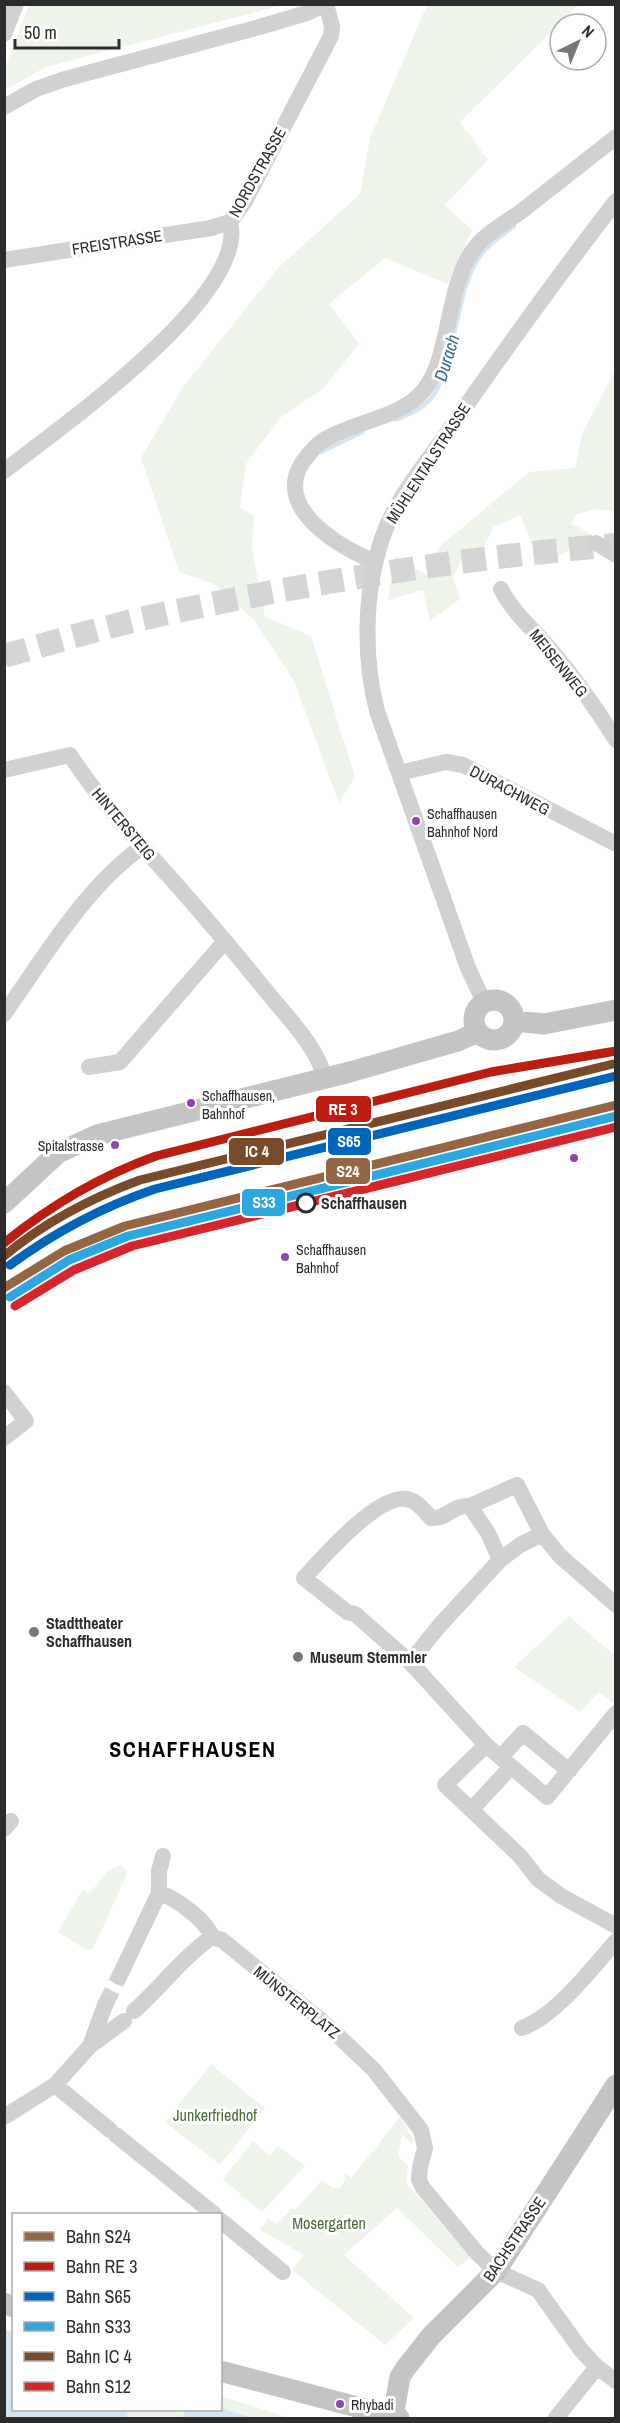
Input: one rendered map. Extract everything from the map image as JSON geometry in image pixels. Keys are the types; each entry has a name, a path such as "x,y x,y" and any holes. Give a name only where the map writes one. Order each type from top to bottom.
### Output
{"main road":[{"path":"495,1000 505,1003 512,1011 515,1021 513,1028 504,1038 490,1040 478,1032 474,1022 476,1010 484,1002 495,1000"},
{"path":"515,1021 544,1024 615,1010"},
{"path":"4,1203 41,1166 58,1153 97,1135 325,1079 458,1041 478,1032"},
{"name":"BACHSTRASSE","path":"396,2418 400,2377 405,2369 431,2336 496,2271 615,2085"},
{"path":"222,2372 396,2418"}],"street":[{"path":"4,34 16,4"},
{"name":"NORDSTRASSE","path":"4,107 36,89 65,79 256,28 307,13 325,4 332,26 331,36 245,201 230,222 233,233 230,249 214,281 170,335 138,365 4,471"},
{"path":"375,562 323,532 303,512 295,493 297,472 308,454 323,440 402,407 424,390 437,364 456,286 471,253 492,231 615,137"},
{"name":"MÜHLENTALSTRASSE","path":"484,1002 468,968 377,711 370,672 371,579 383,534 404,495 479,387 615,201"},
{"name":"FREISTRASSE","path":"4,260 211,228 230,222"},
{"path":"596,543 615,555"},
{"name":"MEISENWEG","path":"501,589 510,606 575,680 615,740"},
{"name":"HINTERSTEIG","path":"4,770 70,755 81,772 142,847 225,941 317,1057 325,1079"},
{"name":"DURACHWEG","path":"399,773 446,762 463,765 612,843"},
{"path":"4,1014 55,940 95,890 142,847"},
{"path":"89,1067 120,1062 225,941"},
{"path":"4,1392 26,1421 4,1438"},
{"path":"615,1605 560,1556 542,1534 517,1485 470,1506 459,1506 440,1519 432,1518 411,1500 401,1499 378,1507 338,1541 304,1578 347,1612 356,1614 410,1662 486,1744 547,1797 615,1713"},
{"path":"470,1506 488,1533 500,1560"},
{"path":"410,1662 440,1625 500,1560 520,1545 542,1534"},
{"path":"471,1810 506,1762 523,1733 569,1771"},
{"path":"486,1744 446,1785 520,1856 538,1879 553,1891 615,1926"},
{"path":"119,1977 159,1893 159,1871 163,1856"},
{"name":"MÜNSTERPLATZ","path":"159,1893 168,1895 206,1924 212,1937 222,1940 343,2038 374,2070 421,2130 425,2148 419,2180 423,2188 477,2253 496,2271"},
{"path":"4,2117 55,2085 90,2046 129,2016 166,1981 193,1951 212,1937"},
{"path":"522,2028 535,2023 576,1987 615,1941"},
{"path":"90,2046 105,2005"},
{"path":"55,2085 213,2213"},
{"path":"222,2222 284,2272"},
{"path":"496,2271 538,2290 581,2350 615,2381"},
{"path":"556,2418 597,2367"}],"green space":[{"path":"29,4 283,5 46,67 5,90 5,68"},
{"path":"427,5 579,5 572,12 548,12 548,35 460,122 488,160 445,205 472,230 448,284 385,258 329,304 359,344 324,388 281,417 246,464 240,507 254,516 252,548 265,617 311,636 355,777 339,803 294,681 253,619 214,584 179,572 141,458 183,387 278,268 360,194 370,138"},
{"path":"615,370 615,511 596,509 577,514 571,523 595,536 541,566 520,515 494,527 484,546 464,556 453,577 460,599 430,621 423,590 388,600 395,555 428,576 439,547 529,472 575,468 582,434"},
{"path":"569,1616 615,1656 614,1704 599,1692 580,1712 514,1667"},
{"path":"120,1865 128,1872 93,1949 85,1949 58,1932 83,1889 90,1893 107,1872"},
{"name":"Junkerfriedhof","path":"211,2064 265,2108 220,2165 165,2122"},
{"name":"Mosergarten","path":"400,2117 413,2139 412,2144 402,2135 398,2156 408,2166 406,2183 471,2257 458,2267 397,2208 344,2255 414,2318 385,2345 292,2270 304,2255 260,2230 268,2218 277,2224 292,2208 295,2210 322,2180 332,2188 340,2188 345,2181 344,2172 351,2178"},
{"path":"253,2141 270,2156 278,2146 305,2166 262,2212 239,2195 240,2193 223,2179"},
{"path":"222,2396 290,2418 126,2418 129,2411 222,2411"}],"water":[{"path":"5,2329 12,2332 12,2411 129,2411 126,2418 5,2418"},
{"path":"222,2408 253,2418 182,2418 185,2411 222,2411"}],"waterway":[{"name":"Durach","path":"453,338 463,294 476,262 489,245 514,226"},
{"name":"Durach","path":"395,420 417,410 431,398 440,383 447,360"},
{"name":"Durach","path":"321,452 362,432"}],"tunnel":[{"path":"4,656 135,620 326,582 441,564 616,545"},
{"path":"105,2005 119,1977"}],"rail line":[{"name":"S65","path":"10,1265 80,1221 155,1189 616,1076"},
{"name":"S24","path":"4,1288 64,1251 125,1226 616,1105"},
{"name":"S33","path":"10,1297 69,1260 128,1236 616,1116"},
{"name":"S12","path":"15,1306 74,1270 132,1246 616,1127"}],"transit line":[{"path":"4,1243 58,1204 96,1182 156,1156 491,1072 616,1051"},
{"path":"4,1256 36,1232 69,1212 140,1180 613,1064"}],"place":[{"name":"Schaffhausen Bahnhof Nord","path":"416,821"},
{"name":"Schaffhausen, Bahnhof","path":"191,1103"},
{"name":"Spitalstrasse","path":"115,1145"},
{"name":"Schaffhausen","path":"306,1203"},
{"name":"Schaffhausen Bahnhof","path":"285,1257"},
{"name":"Stadttheater Schaffhausen","path":"34,1632"},
{"name":"Museum Stemmler","path":"298,1657"},
{"name":"Rhybadi","path":"340,2404"}],"district":[{"name":"SCHAFFHAUSEN","path":"193,1749"}]}
